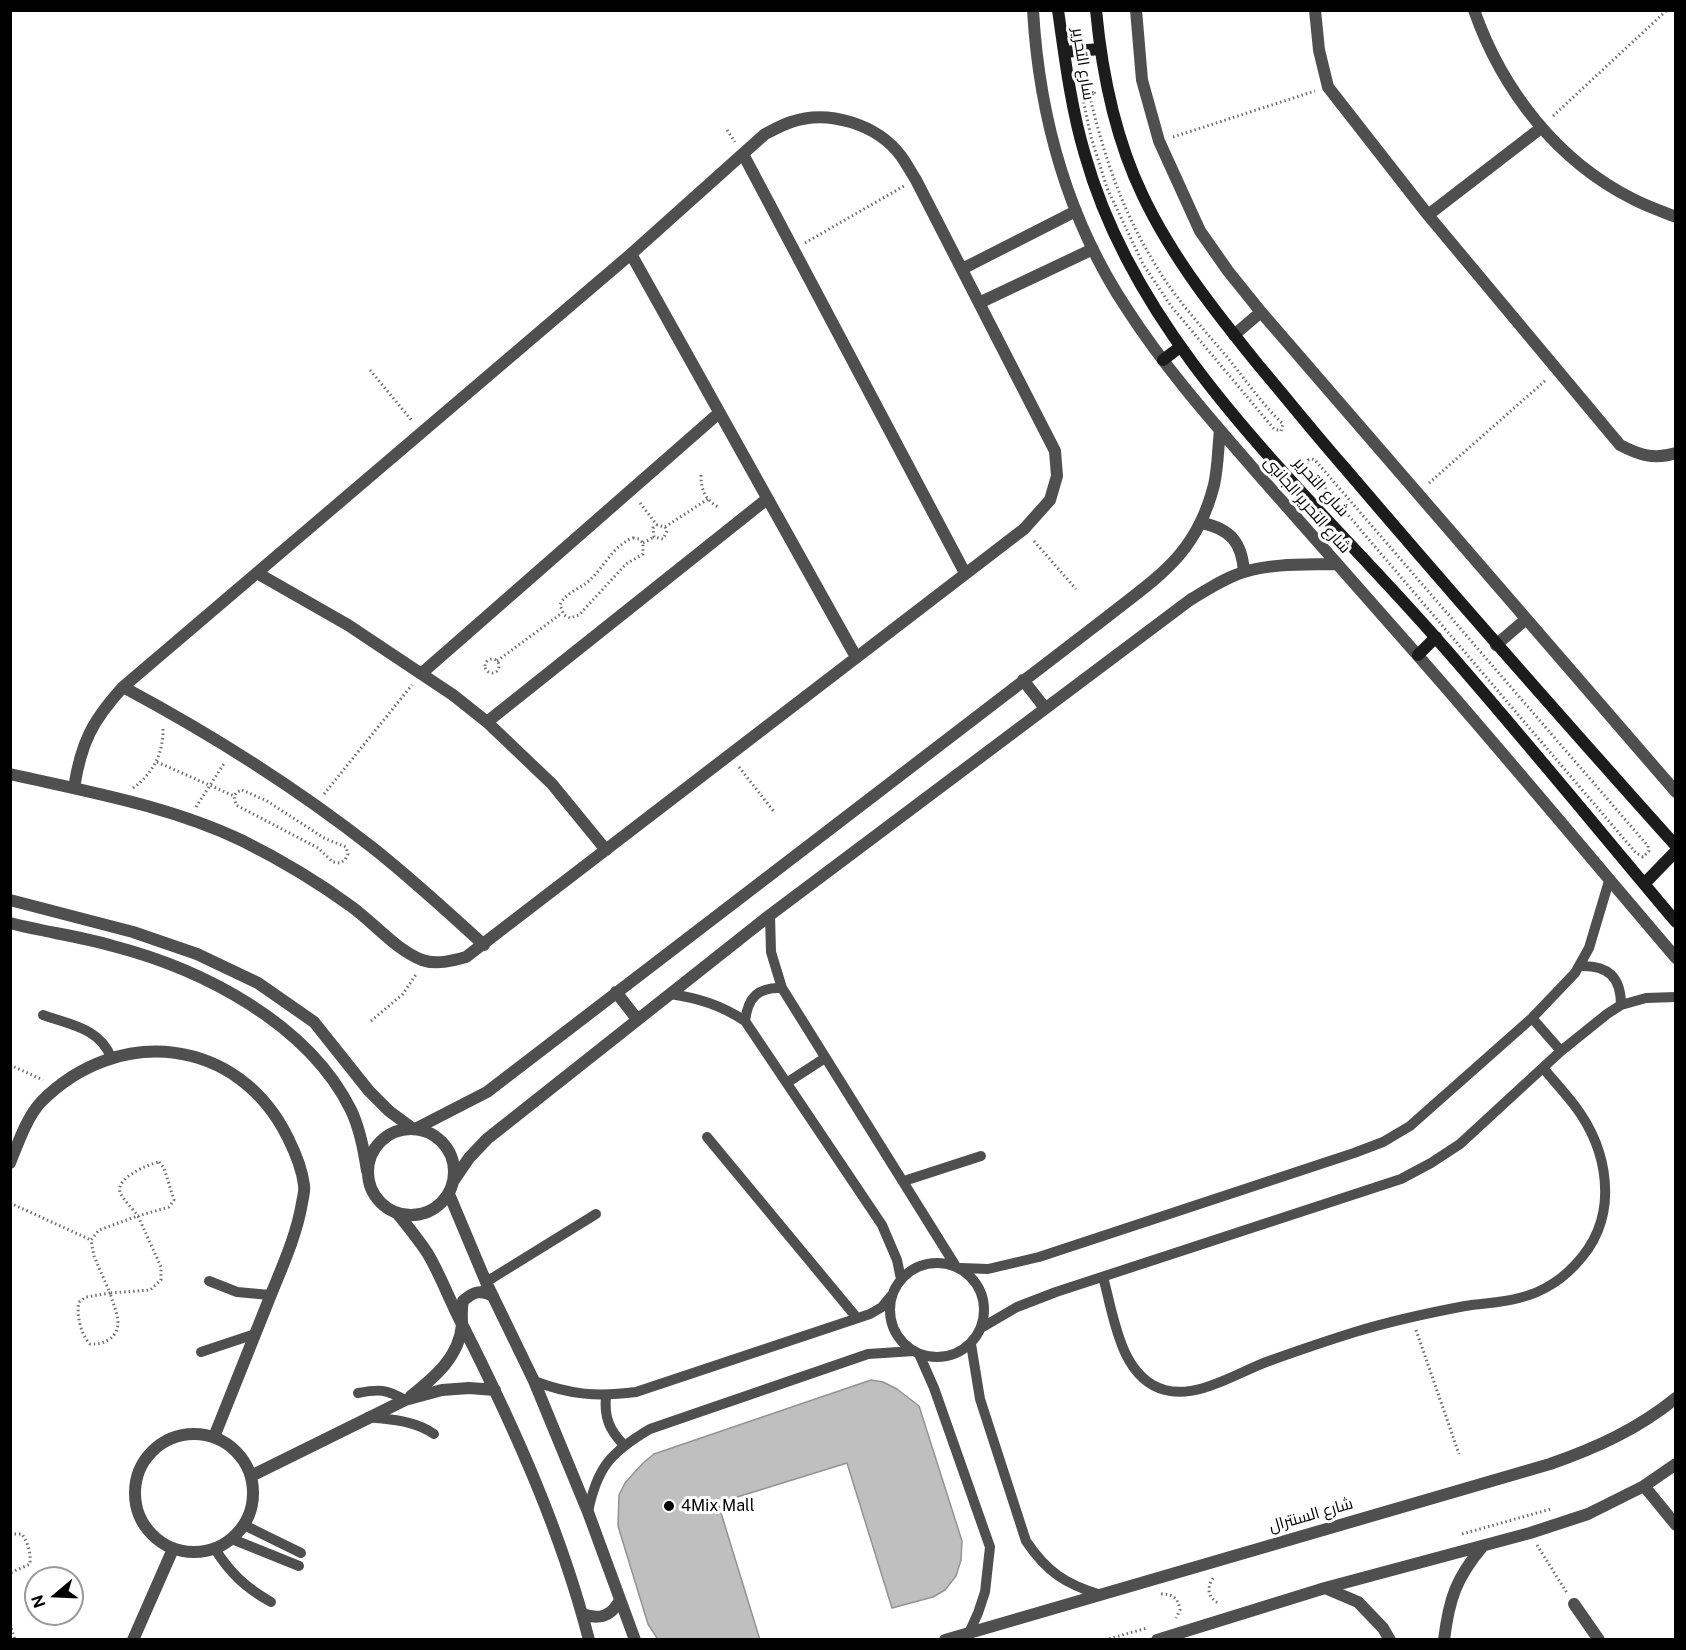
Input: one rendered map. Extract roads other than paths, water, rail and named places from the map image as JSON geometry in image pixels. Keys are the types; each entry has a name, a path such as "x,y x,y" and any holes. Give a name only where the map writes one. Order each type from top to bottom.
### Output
{"street":[{"name":"شارع التحرير الجانبى","path":"1033,10 1035,45 1050,129 1061,171 1093,249 1125,307 1163,360 1220,430 1418,656 1676,958"},
{"name":"شارع التحرير","path":"1058,10 1073,106 1085,156 1102,205 1149,298 1180,347 1280,467 1436,637 1676,922"},
{"name":"شارع التحرير","path":"1096,10 1108,96 1143,195 1174,254 1234,335 1330,451 1496,645 1676,846"},
{"path":"1136,10 1142,80 1159,141 1200,231 1261,312 1676,792"},
{"path":"1315,10 1319,50 1328,87 1428,215 1620,446 1640,456 1663,458 1676,453"},
{"path":"1474,10 1483,36 1509,84 1541,128 1583,168 1633,199 1676,217"},
{"path":"1064,52 1100,49"},
{"path":"10,774 74,788 119,797 188,819 242,841 299,871 353,908 404,950 423,960 445,963 466,957 484,945 1024,529 1050,500 1057,476 1055,451 916,180 900,154 878,134 851,122 821,117 792,122 765,134 631,254 123,687 88,733 78,760 74,788"},
{"path":"1428,215 1541,128"},
{"path":"743,154 965,573"},
{"path":"962,269 1076,211"},
{"path":"979,303 1093,249"},
{"path":"631,254 856,657"},
{"path":"1234,335 1261,312"},
{"path":"1163,360 1180,347"},
{"path":"422,672 719,413"},
{"path":"367,1171 369,1157 386,1135 399,1130 415,1128 487,1092 1165,570 1186,548 1202,523 1214,483 1220,430"},
{"path":"487,722 768,499"},
{"path":"1202,523 1216,526 1228,533 1238,544 1243,558 1244,572"},
{"path":"398,1214 418,1215 436,1208 449,1194 454,1180 469,1158 487,1139 770,915 1190,600 1216,584 1244,572 1286,565 1337,564"},
{"path":"257,573 348,625 422,672 487,722 552,784 606,850"},
{"path":"1496,645 1526,620"},
{"path":"1418,656 1436,637"},
{"path":"1023,680 1046,708"},
{"path":"123,687 162,707 233,750 316,805 406,875 484,945"},
{"path":"1644,884 1676,851"},
{"path":"10,900 154,939 197,954 258,983 314,1022 369,1091 389,1111 415,1128 431,1132 442,1141 450,1152 454,1166 454,1180"},
{"path":"10,923 112,945 178,966 251,1003 302,1044 335,1083 351,1110 362,1140 371,1190 382,1204 398,1214 427,1253 495,1390 556,1537 589,1640"},
{"path":"616,993 637,1019"},
{"path":"12,1153 40,1104 76,1073 111,1057 148,1051 186,1054 222,1067 254,1089 279,1118 295,1152 304,1186 298,1228 214,1437"},
{"path":"449,1194 486,1282 534,1382 588,1512 635,1640"},
{"path":"405,1400 435,1376 457,1347 462,1324 463,1301 472,1293 483,1291 493,1296"},
{"path":"251,1476 405,1400 442,1390 469,1388 495,1390"},
{"name":"شارع السنترال","path":"945,1640 1550,1464 1588,1451 1623,1434 1676,1398"},
{"path":"195,1433 214,1437 226,1443 237,1452 251,1476 253,1493 251,1509 244,1525 232,1539 215,1549 194,1553 173,1549 157,1540 144,1526 136,1509 134,1491 138,1473 147,1456 160,1444 177,1436 195,1433"},
{"path":"1157,1640 1325,1588 1530,1533 1588,1514 1644,1486 1676,1464"},
{"path":"1644,1486 1676,1525"},
{"path":"1444,1640 1454,1590 1468,1564 1483,1546"},
{"path":"133,1640 173,1549"},
{"path":"1325,1588 1358,1602 1383,1628 1390,1640"},
{"path":"582,1614 593,1618 605,1616 615,1610 620,1600"},
{"path":"1574,1604 1599,1640"}],"lane":[{"path":"534,1382 581,1395 606,1396 636,1392 870,1314 882,1307 901,1279 920,1265 932,1262 988,1269 1039,1257 1383,1142 1410,1126 1434,1107 1532,1018 1580,966 1590,948 1609,881"},
{"path":"588,1512 593,1487 606,1464 624,1445 650,1429 868,1354 917,1352 941,1357 952,1355 971,1344 981,1328 985,1306 982,1295 970,1275 958,1267 782,988 771,952 770,915"},
{"path":"1580,966 1593,965 1606,970 1616,979 1621,992 1621,1005"},
{"path":"745,1021 746,1008 760,991 782,988"},
{"path":"669,994 709,1001 745,1021 882,1225 897,1260 901,1279"},
{"path":"981,1328 1017,1307 1401,1179 1460,1144 1561,1051 1607,1014 1621,1005 1646,998 1676,997"},
{"path":"44,1015 96,1035 106,1045 111,1057"},
{"path":"1532,1018 1561,1051"},
{"path":"788,1082 825,1058"},
{"path":"1103,1277 1124,1351 1133,1369 1148,1383 1167,1390 1186,1391 1206,1387 1307,1347 1412,1317 1519,1298 1547,1288 1571,1271 1589,1248 1602,1221 1607,1192 1602,1162 1591,1134 1576,1107 1543,1068"},
{"path":"707,1137 857,1318"},
{"path":"904,1181 981,1156"},
{"path":"486,1282 596,1214"},
{"path":"209,1281 237,1292 270,1295"},
{"path":"891,1296 890,1309 896,1334 904,1344 917,1352 934,1388 990,1547 985,1592 969,1633"},
{"path":"201,1352 255,1334"},
{"path":"971,1344 981,1399 1026,1541 1040,1560 1057,1576 1078,1588 1101,1595"},
{"path":"358,1393 389,1391 405,1400"},
{"path":"606,1396 607,1423 624,1445"},
{"path":"367,1417 411,1422 424,1426 434,1434"},
{"path":"244,1525 300,1553"},
{"path":"232,1539 299,1566"},
{"path":"215,1549 238,1580 271,1602"}],"place":[{"name":"4Mix Mall","path":"669,1506"}]}
